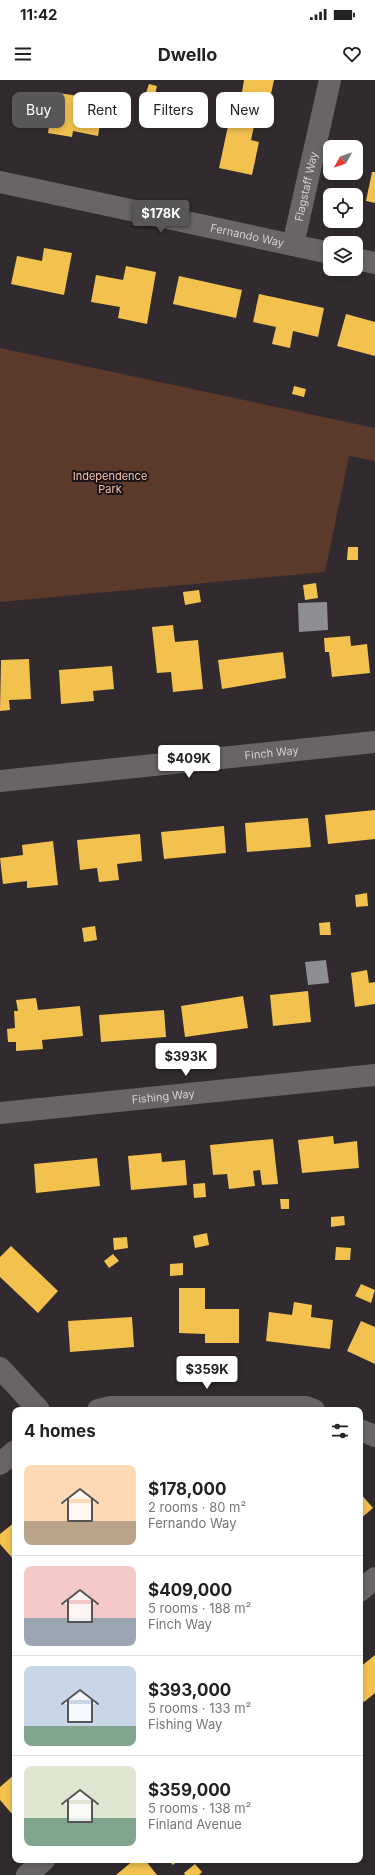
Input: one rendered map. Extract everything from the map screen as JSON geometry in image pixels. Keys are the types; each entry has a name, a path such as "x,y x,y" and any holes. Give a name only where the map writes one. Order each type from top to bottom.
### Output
{"street":[{"name":"Flagstaff Way","path":"293,246 330,80"},
{"name":"Fernando Way","path":"0,182 323,252"},
{"path":"363,260 375,263"},
{"name":"Finch Way","path":"0,781 375,742"},
{"name":"Fishing Way","path":"0,1113 375,1075"},
{"path":"0,1368 36,1407"},
{"path":"111,1407 306,1407"},
{"path":"363,1431 375,1436"},
{"path":"0,1464 12,1454"},
{"path":"363,1588 375,1578"},
{"path":"27,1875 41,1863"}],"green space":[{"name":"Independence Park","path":"0,348 375,428 375,461 349,456 325,572 0,602"}],"building: Homes":[{"path":"244,80 274,80 271,92 242,92"},
{"path":"149,84 157,86 156,92 146,92"},
{"path":"65,94 73,95 73,128 99,128 98,136 73,131 72,137 48,133 49,128 65,128"},
{"path":"228,128 254,128 251,140 259,142 252,175 219,168"},
{"path":"372,172 375,172 375,203 366,201"},
{"path":"44,248 72,253 64,295 11,284 17,256 42,261"},
{"path":"126,266 156,272 147,324 118,318 120,307 91,302 96,275 123,280"},
{"path":"179,276 242,290 236,318 173,304"},
{"path":"259,294 324,308 318,337 293,331 290,348 272,344 276,327 253,322"},
{"path":"346,314 375,322 375,356 337,346"},
{"path":"294,386 306,389 304,397 292,394"},
{"path":"348,547 358,547 358,560 347,560"},
{"path":"316,583 318,598 305,600 303,585"},
{"path":"199,590 201,602 185,605 183,592"},
{"path":"173,625 175,642 198,640 203,689 173,692 171,672 157,673 152,627"},
{"path":"350,636 351,646 367,644 370,673 332,677 329,652 325,652 324,638"},
{"path":"283,652 286,678 222,689 218,660"},
{"path":"29,659 31,699 9,700 10,710 0,711 1,660"},
{"path":"112,666 114,689 93,691 94,701 61,704 59,670"},
{"path":"375,810 375,839 328,844 325,815"},
{"path":"308,818 311,847 247,852 245,823"},
{"path":"224,826 226,853 164,859 161,832"},
{"path":"140,834 142,861 117,864 119,880 99,882 97,868 80,870 77,840"},
{"path":"53,841 58,885 27,888 27,881 3,884 0,858 23,855 22,845"},
{"path":"367,893 368,906 356,907 355,895"},
{"path":"330,922 331,935 320,935 319,923"},
{"path":"95,926 97,940 84,942 82,928"},
{"path":"367,970 369,983 375,982 375,1004 355,1007 351,973"},
{"path":"308,991 311,1022 273,1026 270,995"},
{"path":"243,996 248,1028 185,1037 181,1006"},
{"path":"36,998 38,1010 80,1006 83,1036 42,1040 43,1049 16,1051 16,1042 8,1042 7,1029 15,1028 14,1011 18,1011 16,1000"},
{"path":"164,1010 166,1037 101,1042 99,1015"},
{"path":"333,1136 334,1144 357,1141 359,1168 302,1173 298,1140"},
{"path":"273,1139 278,1184 262,1185 260,1170 253,1171 255,1186 229,1189 227,1174 213,1175 210,1145"},
{"path":"161,1153 162,1162 185,1160 187,1185 131,1190 128,1156"},
{"path":"97,1158 100,1186 36,1193 34,1164"},
{"path":"205,1183 206,1197 194,1198 193,1184"},
{"path":"280,1199 289,1199 289,1209 281,1209"},
{"path":"344,1216 345,1225 331,1227 331,1217"},
{"path":"207,1233 209,1245 195,1248 193,1236"},
{"path":"127,1237 128,1248 114,1250 113,1238"},
{"path":"11,1246 58,1291 38,1313 0,1277 0,1257"},
{"path":"336,1247 351,1248 350,1260 335,1260"},
{"path":"113,1254 119,1261 109,1268 104,1261"},
{"path":"183,1263 183,1275 170,1276 170,1264"},
{"path":"361,1284 375,1290 371,1303 355,1296"},
{"path":"179,1288 205,1288 205,1309 239,1309 239,1343 205,1343 205,1334 179,1333"},
{"path":"294,1302 312,1305 311,1317 333,1320 330,1349 266,1341 269,1312 292,1315"},
{"path":"132,1317 134,1347 70,1352 68,1321"},
{"path":"361,1321 375,1327 375,1364 347,1351"},
{"path":"363,1496 373,1508 363,1516"},
{"path":"12,1524 12,1558 0,1544 0,1534"},
{"path":"375,1655 375,1693 364,1702 363,1701 363,1665"},
{"path":"12,1777 12,1814 0,1800 0,1787"},
{"path":"130,1863 147,1863 157,1875 116,1875"},
{"path":"195,1864 202,1872 199,1875 185,1875 184,1873"}],"building: Industry":[{"path":"327,602 328,630 299,632 298,603"},
{"path":"326,960 329,983 308,985 305,962"}]}
